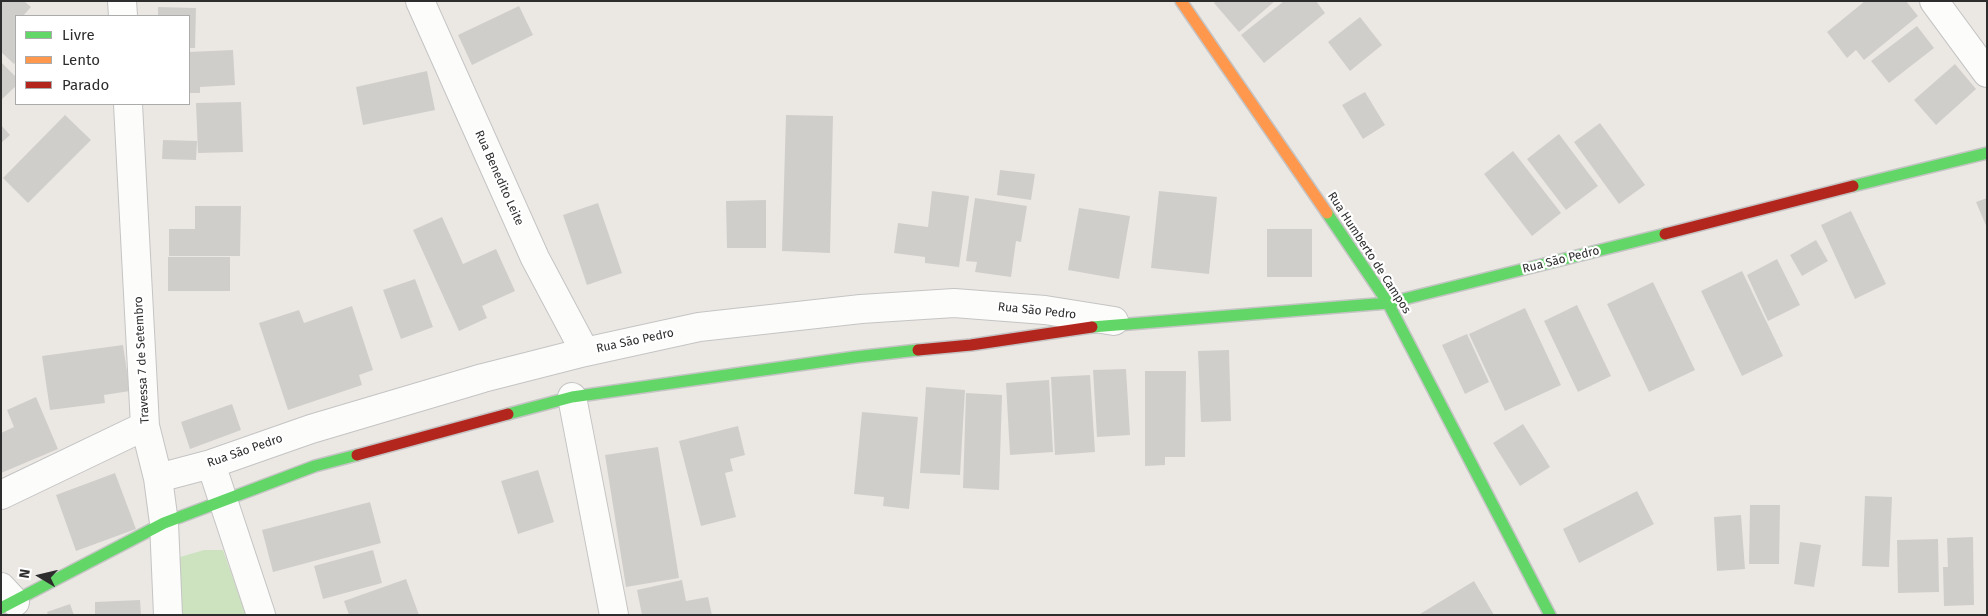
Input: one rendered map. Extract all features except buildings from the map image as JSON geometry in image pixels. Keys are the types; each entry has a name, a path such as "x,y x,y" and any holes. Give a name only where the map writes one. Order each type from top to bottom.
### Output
{"street":[{"path":"122,1 123,15"},
{"name":"Rua Benedito Leite","path":"420,1 535,258 585,352"},
{"name":"Rua Humberto de Campos","path":"1181,1 1225,62 1388,303 1550,615"},
{"path":"1934,1 1987,73"},
{"name":"Travessa 7 de Setembro","path":"128,105 145,426 158,478 164,523 168,615"},
{"name":"Rua São Pedro","path":"6,599 164,523 315,466 572,397 856,357 970,345 1063,330 1128,323 1388,303 1987,153"},
{"name":"Rua São Pedro","path":"158,478 211,464 330,423 483,378 585,352 700,327 861,309 945,304 1045,310 1128,323"},
{"path":"572,397 614,615"},
{"path":"1,495 145,426"},
{"path":"211,464 261,615"}],"green space":[{"path":"204,550 223,550 246,615 180,615 178,574 180,557"}],"traffic: fast":[{"path":"1853,186 1987,153"},
{"path":"1327,213 1388,303 1550,615"},
{"path":"1092,327 1388,303 1665,234"},
{"path":"508,414 572,397 855,357 918,350"},
{"path":"1,608 164,523 315,466 357,455"}],"traffic: slow":[{"path":"1181,1 1327,213"}],"traffic: jam":[{"path":"1665,234 1853,186"},
{"path":"918,350 971,345 1092,327"},
{"path":"357,455 508,414"}]}
